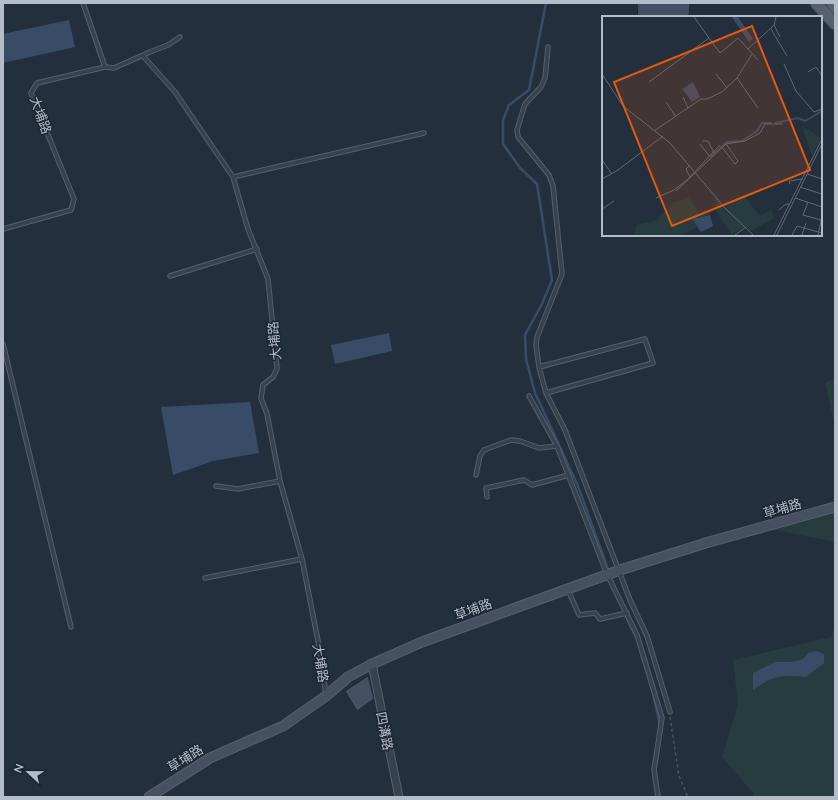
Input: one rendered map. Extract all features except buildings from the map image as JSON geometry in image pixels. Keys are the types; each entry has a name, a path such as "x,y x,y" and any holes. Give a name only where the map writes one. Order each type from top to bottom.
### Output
{"main road":[{"path":"816,3 835,24"},
{"path":"832,3 835,7"}],"street":[{"name":"草埔路","path":"149,797 210,758 283,726 326,696 348,677 372,664 422,642 607,574 709,542 835,507"},
{"name":"四溝路","path":"372,664 399,797"}],"lane":[{"path":"83,3 105,67"},
{"name":"大埔路","path":"3,229 71,210 74,204 74,199 32,97 33,88 37,83 105,67 114,68 168,45 180,37"},
{"path":"548,47 545,78 541,87 525,104 517,130 518,137 549,175 553,186 562,266 558,285 537,337 536,345 539,367 546,393 565,430 620,570 630,600 647,636 670,712"},
{"name":"大埔路","path":"143,56 175,92 233,177 248,229 268,279 277,369 273,377 263,385 261,398 267,414 280,481 302,559 319,646 326,696"},
{"path":"233,177 424,133"},
{"path":"170,276 257,249"},
{"path":"539,367 645,338 653,363 546,393"},
{"path":"3,344 71,627"},
{"path":"529,396 557,446 607,574 637,635 662,718 654,770 658,797"},
{"path":"476,475 480,456 484,450 511,440 520,441 539,448 557,446"},
{"path":"487,497 486,488 524,480 532,485 569,475"},
{"path":"216,486 238,489 280,481"},
{"path":"205,578 302,559"},
{"path":"567,589 579,615 595,613 600,619 627,613"}],"path":[{"path":"670,712 679,776 688,797"}],"green space":[{"path":"835,379 835,427 825,382"},
{"path":"835,507 835,542 761,527"},
{"path":"835,622 835,797 753,797 753,793 722,757 738,705 733,660 831,637"}],"water":[{"path":"69,20 75,47 3,63 3,34"},
{"path":"389,333 392,351 335,364 331,345"},
{"path":"250,402 259,453 213,461 173,475 161,407"},
{"path":"816,651 824,654 824,663 806,677 778,677 766,681 753,690 753,673 775,662 793,662 803,659 808,653"}],"waterway":[{"path":"546,3 529,90 509,105 503,120 503,144 521,169 537,184 552,280 542,304 525,335 526,359 535,393 578,486 614,586"},
{"path":"624,613 638,641"},
{"path":"653,693 660,726"}]}
